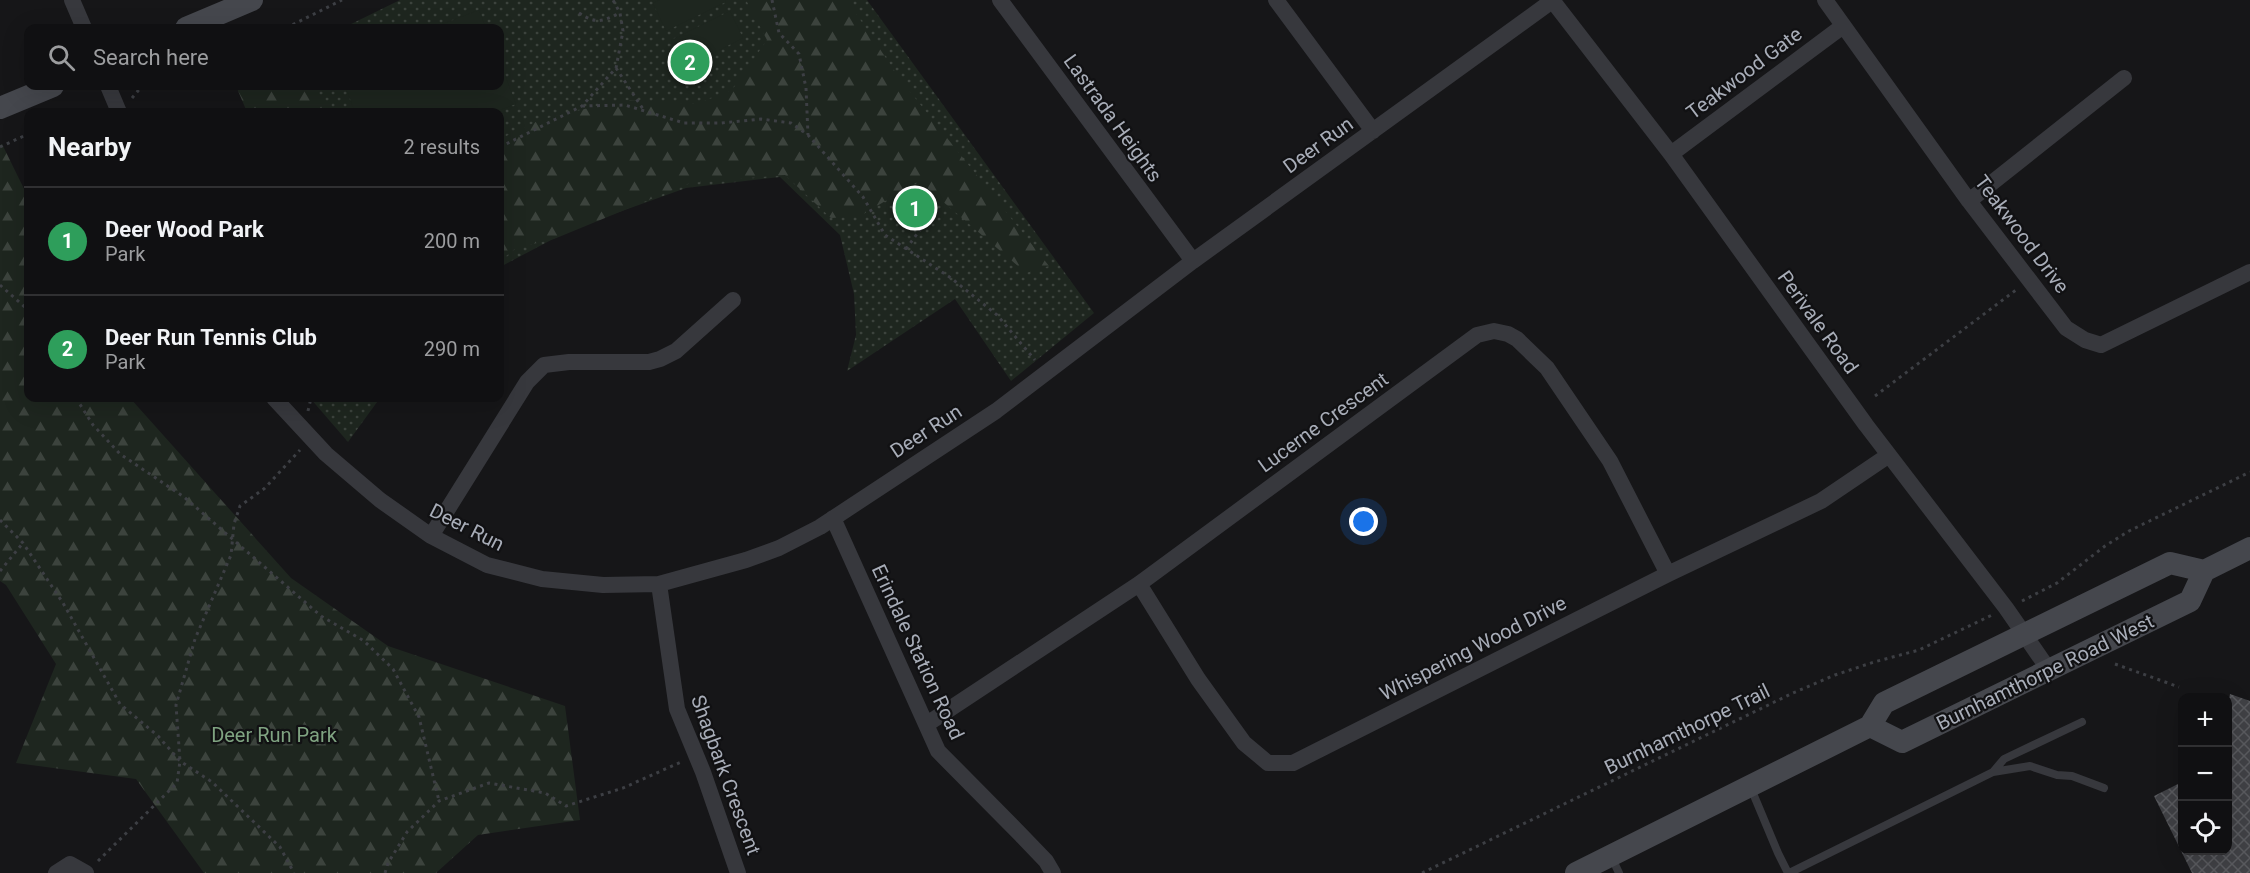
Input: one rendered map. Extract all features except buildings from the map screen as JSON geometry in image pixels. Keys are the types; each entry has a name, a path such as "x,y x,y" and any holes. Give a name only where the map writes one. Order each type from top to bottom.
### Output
{"main road":[{"path":"195,24 252,0"},
{"path":"0,108 43,90"},
{"path":"1576,873 1615,864 1750,785 1870,726 1884,703 2170,563 2204,571 2250,548"},
{"name":"Burnhamthorpe Road West","path":"1870,726 1902,742 2190,601 2204,571"}],"street":[{"path":"72,0 82,24"},
{"name":"Lastrada Heights","path":"1000,0 1193,261"},
{"path":"1276,0 1373,131"},
{"name":"Teakwood Drive","path":"1825,0 1969,201 2066,328 2085,340 2101,345 2250,272"},
{"name":"Deer Run","path":"278,402 326,454 380,500 431,536 488,565 542,579 603,585 659,584 710,571 779,548 833,518 996,411 1193,261 1552,1"},
{"name":"Perivale Road","path":"1552,1 1671,154 1888,455 2049,670"},
{"name":"Teakwood Gate","path":"1671,154 1843,26"},
{"path":"1969,201 2124,78"},
{"path":"110,90 117,108"},
{"path":"431,536 527,382 544,365 569,362 649,362 676,351 733,300"},
{"name":"Lucerne Crescent","path":"927,724 1139,584 1477,335 1494,331 1517,339 1547,368 1610,461 1668,573"},
{"name":"Whispering Wood Drive","path":"1139,584 1198,679 1244,743 1268,763 1293,763 1668,573 1821,501 1888,455"},
{"name":"Erindale Station Road","path":"833,518 938,751 1022,835 1046,861 1053,873"},
{"name":"Shagbark Crescent","path":"659,584 677,709 738,873"},
{"path":"56,873 70,864 86,873"}],"lane":[{"path":"1993,772 2004,759 2082,722"},
{"path":"1750,785 1778,853 1789,873 1993,772 2030,766 2104,788"}],"path":[{"path":"294,24 342,0"},
{"path":"504,145 582,106 616,68 623,31 620,14 613,0"},
{"path":"772,0 779,33 799,54 806,88 808,135"},
{"path":"579,13 592,21 605,20 620,14"},
{"path":"616,68 644,110"},
{"path":"135,97 139,90"},
{"path":"582,106 625,105 684,123 721,123 761,119 791,123 808,135 863,197 885,235 951,278 997,315 1045,373"},
{"path":"0,147 24,136"},
{"path":"906,249 922,227"},
{"path":"1875,396 2029,280"},
{"path":"0,285 24,306"},
{"path":"79,402 93,425 120,454 184,497 321,616 364,641 393,669 419,717 439,801"},
{"path":"86,873 177,783 180,761 176,705 195,639 231,555 234,524 240,506 265,488 312,439"},
{"path":"2024,600 2057,583 2105,546 2129,531 2250,472"},
{"path":"0,520 23,543 63,603 120,704 158,736 180,761 212,782 280,847 294,873"},
{"path":"0,571 23,543"},
{"name":"Burnhamthorpe Trail","path":"1422,873 1793,693 1845,671 1919,650 1971,626"},
{"path":"2115,664 2179,687"},
{"path":"385,873 388,863 406,832 439,801 489,783 544,793 566,806 623,788 696,756"}],"green space":[{"path":"400,0 867,0 1094,313 1011,381 955,299 847,371 856,335 854,294 840,235 780,177 686,188 572,229 504,265 504,108 257,108 251,90 504,90 504,24 351,24"},
{"path":"660,0 725,0 726,2 666,31 653,3"},
{"path":"746,0 847,0 900,79 1049,266 1026,273 919,181 860,216 831,218 785,175 690,183 554,239 516,248 504,258 504,137 540,120 621,100 697,104 732,90 767,40"},
{"path":"479,10 484,24 442,24"},
{"path":"730,11 743,38 684,68 671,40"},
{"path":"504,72 516,104 504,108 353,108 347,90 504,90"},
{"path":"238,90 316,90 325,108 245,108"},
{"name":"Deer Run Park","path":"2,144 24,189 24,402 134,402 291,578 388,646 565,706 580,820 478,835 436,873 204,873 136,779 16,763 56,664 6,585 0,581 0,145"},
{"path":"313,402 377,402 348,442"}],"place":[{"name":"Deer Run Tennis Club","path":"690,62"},
{"name":"Deer Wood Park","path":"915,208"}]}
